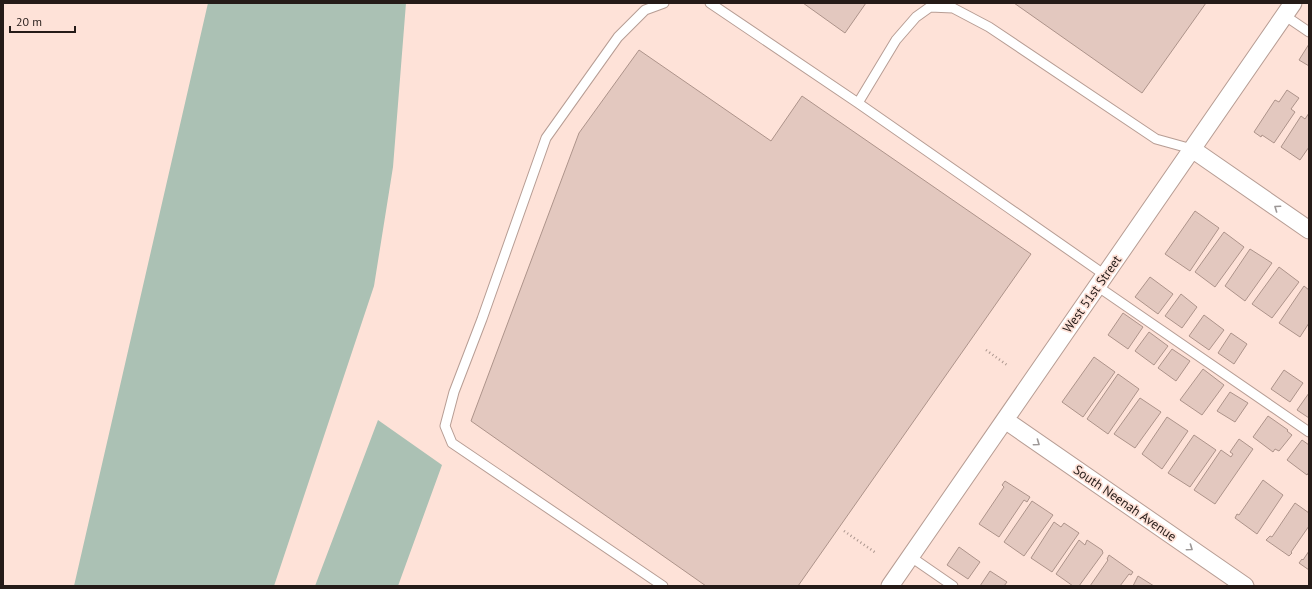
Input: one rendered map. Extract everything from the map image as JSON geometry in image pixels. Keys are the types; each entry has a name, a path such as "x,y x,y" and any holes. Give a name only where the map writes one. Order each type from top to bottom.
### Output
{"street":[{"name":"West 51st Street","path":"890,586 1288,9"},
{"path":"1192,149 1309,230"},
{"name":"South Neenah Avenue","path":"1005,420 1244,586"}],"lane":[{"path":"663,586 452,442 444,426 454,392 482,319 546,138 618,37 645,10 664,3"},
{"path":"710,3 858,103 1309,432"},
{"path":"858,103 896,40 916,17 930,8 953,8 989,27 1156,139 1192,149"},
{"path":"1288,9 1309,32"},
{"path":"911,557 953,586"}],"path":[{"path":"986,350 1007,365"},
{"path":"844,531 876,553"}],"green space":[{"path":"208,3 406,3 393,167 374,286 274,586 74,586"},
{"path":"378,420 442,465 398,586 315,586"}],"building":[{"path":"803,3 866,3 845,33"},
{"path":"1014,3 1206,3 1142,93"},
{"path":"1309,44 1309,66 1299,60"},
{"path":"639,50 771,141 802,96 1031,254 798,586 706,586 471,421 579,133"},
{"path":"1287,90 1299,98 1291,109 1295,112 1274,143 1262,135 1261,137 1254,132 1275,100 1279,102"},
{"path":"1309,113 1309,147 1300,160 1281,147 1301,116 1305,119"},
{"path":"1195,211 1219,228 1190,271 1165,254"},
{"path":"1224,232 1244,247 1215,287 1195,272"},
{"path":"1250,249 1272,263 1245,301 1225,286"},
{"path":"1279,267 1299,282 1272,318 1252,304"},
{"path":"1150,277 1173,294 1158,314 1135,297"},
{"path":"1304,286 1309,290 1309,323 1300,337 1279,323"},
{"path":"1181,294 1197,307 1182,328 1165,316"},
{"path":"1123,313 1143,327 1128,349 1108,335"},
{"path":"1204,315 1224,330 1209,350 1189,336"},
{"path":"1149,332 1168,346 1154,365 1135,351"},
{"path":"1231,333 1247,344 1234,364 1218,353"},
{"path":"1172,349 1190,361 1176,381 1158,368"},
{"path":"1094,357 1115,372 1083,417 1062,402"},
{"path":"1203,369 1224,385 1202,415 1180,400"},
{"path":"1284,370 1303,383 1290,402 1271,389"},
{"path":"1118,374 1139,389 1108,434 1087,419"},
{"path":"1230,392 1248,403 1235,422 1217,411"},
{"path":"1309,393 1309,418 1297,410"},
{"path":"1140,398 1161,412 1135,448 1114,434"},
{"path":"1268,416 1288,430 1287,431 1292,435 1279,451 1275,449 1273,452 1253,437"},
{"path":"1167,417 1188,431 1162,469 1142,454"},
{"path":"1194,435 1216,450 1190,487 1168,473"},
{"path":"1239,439 1253,449 1215,504 1194,490 1221,450 1231,457 1233,454 1230,452"},
{"path":"1302,440 1309,445 1309,472 1307,475 1287,460"},
{"path":"1263,480 1283,495 1257,534 1235,518 1237,514 1239,515"},
{"path":"1005,481 1030,497 1027,502 1024,500 999,537 979,524 1004,487 1002,485"},
{"path":"1032,501 1053,515 1024,556 1004,542"},
{"path":"1295,503 1309,513 1309,526 1289,556 1266,540 1270,536 1272,537"},
{"path":"1054,522 1061,527 1064,523 1079,533 1052,572 1031,558"},
{"path":"1079,540 1085,545 1087,540 1102,550 1103,553 1079,586 1073,586 1056,574"},
{"path":"959,547 980,562 968,579 947,565"},
{"path":"1309,551 1309,570 1299,563"},
{"path":"1109,555 1133,572 1131,575 1129,574 1120,586 1090,586 1108,560"},
{"path":"990,571 1007,582 1004,586 980,586"},
{"path":"1138,576 1154,586 1133,586"}]}
